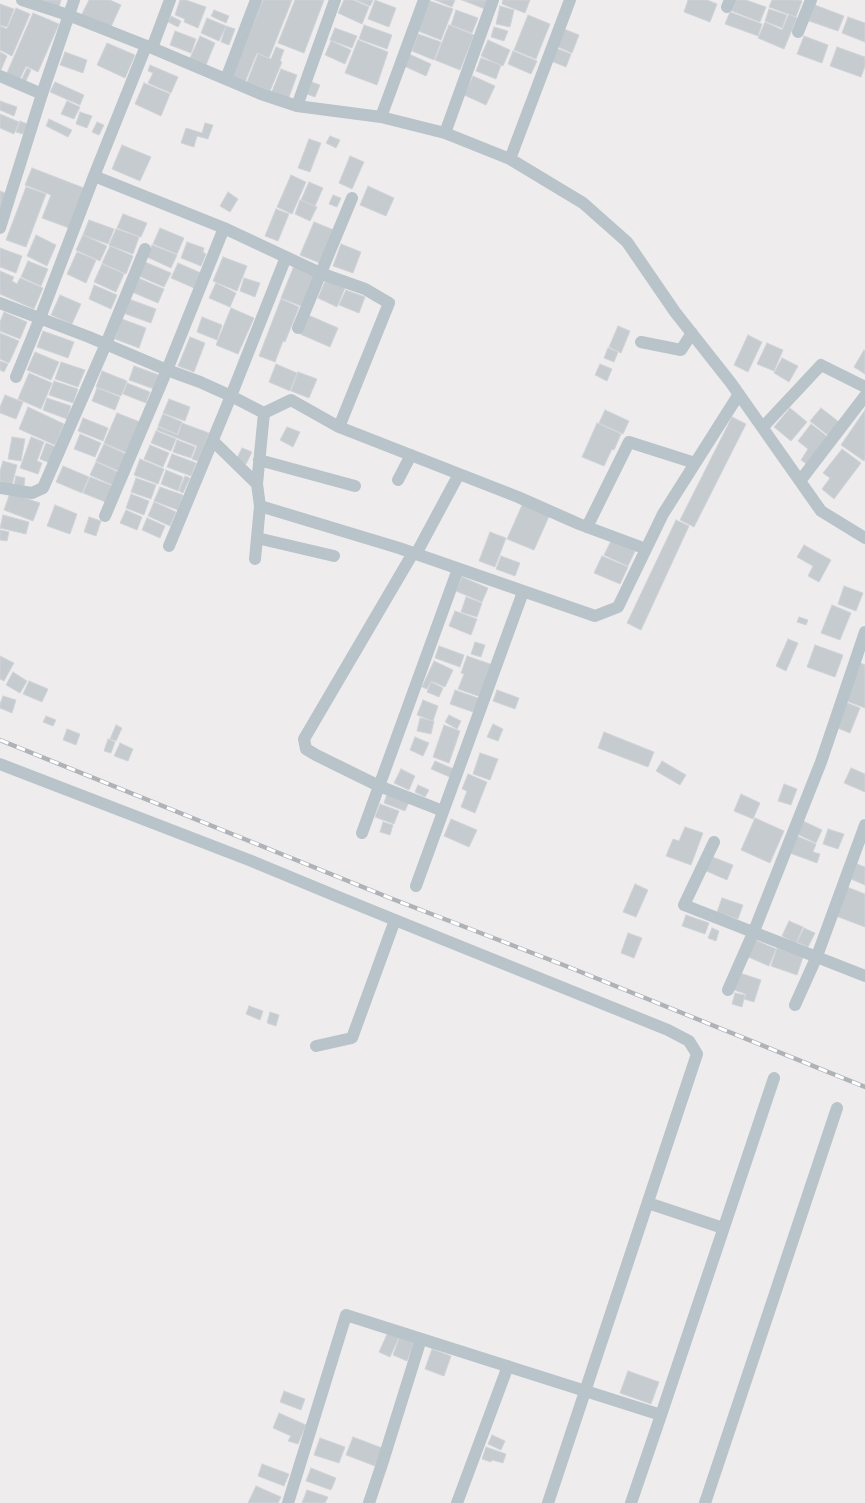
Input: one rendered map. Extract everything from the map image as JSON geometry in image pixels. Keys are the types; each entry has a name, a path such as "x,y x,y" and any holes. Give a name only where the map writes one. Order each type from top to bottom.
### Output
{"street":[{"path":"22,0 68,15 261,94 297,106 380,117 445,133 510,159 583,204 627,242 675,312 763,427 821,511 865,538"},
{"path":"0,228 42,94 74,0"},
{"path":"16,377 94,176 170,0"},
{"path":"226,79 256,0"},
{"path":"297,106 335,0"},
{"path":"380,117 424,0"},
{"path":"445,133 493,0"},
{"path":"510,159 570,0"},
{"path":"798,32 811,0"},
{"path":"0,76 42,94"},
{"path":"94,176 224,228 320,273 365,289 388,303 339,427"},
{"path":"298,328 352,198"},
{"path":"105,516 167,370 224,228"},
{"path":"0,488 32,493 43,488 106,344 145,249"},
{"path":"168,546 213,441 286,256"},
{"path":"0,303 200,382 264,413"},
{"path":"641,342 681,350 692,333"},
{"path":"763,427 821,365 865,387"},
{"path":"260,506 414,554 595,616 618,607 663,514 739,394"},
{"path":"800,481 865,396"},
{"path":"264,413 291,400 339,427 518,497 587,528 646,549"},
{"path":"255,559 260,506 257,484 264,413"},
{"path":"213,441 257,484"},
{"path":"587,528 629,442 695,463"},
{"path":"398,480 411,455"},
{"path":"259,460 355,486"},
{"path":"443,811 379,786 306,749 304,739 414,554 459,474"},
{"path":"257,538 334,556"},
{"path":"362,833 458,569"},
{"path":"416,886 523,592"},
{"path":"728,990 754,931 821,762 865,632"},
{"path":"0,764 249,860 668,1030 689,1041 697,1054 548,1503"},
{"path":"796,1005 817,956 865,825"},
{"path":"714,842 684,905 754,931 865,976"},
{"path":"316,1046 352,1038 396,920"},
{"path":"631,1503 774,1078"},
{"path":"705,1503 837,1108"},
{"path":"648,1203 723,1228"},
{"path":"288,1503 346,1315 661,1415"},
{"path":"369,1503 421,1339"},
{"path":"457,1503 508,1366"}],"building":[{"path":"41,0 61,0 59,7"},
{"path":"89,0 110,0 121,5 110,29 81,16"},
{"path":"180,0 186,0 206,7 198,28 184,22 185,19 175,15"},
{"path":"263,0 292,0 269,58 257,53 245,82 232,77"},
{"path":"295,0 324,0 304,53 278,43"},
{"path":"344,0 353,0 369,7 362,24 338,13"},
{"path":"356,0 373,0 370,6"},
{"path":"375,0 396,8 389,27 368,19"},
{"path":"435,0 455,0 452,7"},
{"path":"462,0 488,0 485,9"},
{"path":"503,0 530,0 525,13 502,4"},
{"path":"688,0 707,0 717,4 710,22 684,12"},
{"path":"736,0 746,0 766,7 760,22 732,11"},
{"path":"772,0 802,1 796,17 769,7"},
{"path":"430,1 453,9 441,40 418,31"},
{"path":"0,4 14,9 7,27 0,25"},
{"path":"815,5 844,16 838,31 809,21"},
{"path":"500,6 514,10 510,27 496,24"},
{"path":"16,8 30,14 12,56 0,50 0,26 7,29"},
{"path":"769,9 787,15 782,28 765,21"},
{"path":"214,10 229,16 226,23 211,16"},
{"path":"456,10 478,18 472,33 451,25"},
{"path":"730,12 762,24 758,36 725,24"},
{"path":"33,13 59,24 38,72 26,66 19,81 6,75"},
{"path":"789,14 797,18 784,49 758,38 765,22 782,30"},
{"path":"528,15 550,24 536,59 514,50"},
{"path":"171,16 181,21 178,27 168,22"},
{"path":"848,17 865,23 865,42 842,33"},
{"path":"207,18 226,26 219,41 201,33"},
{"path":"364,25 392,35 387,49 359,39"},
{"path":"449,25 474,35 460,70 435,60"},
{"path":"226,26 235,29 229,45 221,42"},
{"path":"494,27 508,31 504,41 491,37"},
{"path":"335,28 357,36 352,48 330,40"},
{"path":"564,29 579,35 572,53 556,46"},
{"path":"175,31 196,39 191,53 170,45"},
{"path":"418,34 441,42 434,60 412,51"},
{"path":"200,36 215,43 206,65 190,58"},
{"path":"804,36 828,45 822,63 797,54"},
{"path":"358,40 388,52 377,85 345,73"},
{"path":"488,40 510,50 503,66 481,56"},
{"path":"331,41 351,50 345,64 325,55"},
{"path":"107,43 135,55 125,78 97,65"},
{"path":"276,47 284,50 280,61 282,62 270,91 247,82 258,54 271,59"},
{"path":"837,47 865,57 865,66 861,77 830,66"},
{"path":"556,48 571,54 566,67 551,61"},
{"path":"513,51 537,61 531,74 508,64"},
{"path":"0,52 7,56 0,72"},
{"path":"65,52 87,60 83,73 60,65"},
{"path":"409,54 431,64 426,76 404,66"},
{"path":"481,58 501,65 496,79 476,71"},
{"path":"150,65 178,77 171,93 148,83 153,73 148,71"},
{"path":"27,68 31,70 25,83 21,81"},
{"path":"281,69 297,75 288,100 271,94"},
{"path":"473,76 495,86 486,105 464,95"},
{"path":"55,82 84,95 80,105 50,92"},
{"path":"312,82 320,85 315,97 307,94"},
{"path":"144,83 170,94 161,116 135,104"},
{"path":"0,101 17,107 14,116 0,110"},
{"path":"67,101 80,107 74,119 61,114"},
{"path":"80,112 92,116 87,128 76,124"},
{"path":"0,114 19,122 14,134 0,128"},
{"path":"49,119 72,130 68,137 46,126"},
{"path":"20,121 27,124 23,134 16,132"},
{"path":"97,122 104,125 99,135 92,132"},
{"path":"205,123 213,125 208,139 197,136 194,147 181,143 186,128 202,133"},
{"path":"330,136 340,140 336,148 326,143"},
{"path":"309,139 321,143 310,172 298,168"},
{"path":"122,145 151,157 140,181 112,169"},
{"path":"350,156 364,162 352,189 339,183"},
{"path":"32,168 84,188 69,228 42,218 51,195 25,185"},
{"path":"291,175 306,182 292,214 277,207"},
{"path":"309,182 323,188 315,206 301,200"},
{"path":"368,186 394,198 386,216 360,205"},
{"path":"26,187 46,194 26,247 6,240"},
{"path":"0,191 8,194 0,212"},
{"path":"228,192 238,199 230,212 220,206"},
{"path":"333,195 341,198 337,207 329,204"},
{"path":"300,200 317,207 310,221 295,214"},
{"path":"276,209 289,214 278,241 265,236"},
{"path":"123,214 147,223 141,237 117,228"},
{"path":"89,220 114,229 108,244 83,235"},
{"path":"314,222 334,230 320,263 300,255"},
{"path":"160,228 184,238 177,254 153,244"},
{"path":"116,229 139,237 133,254 109,245"},
{"path":"36,235 56,245 47,266 27,256"},
{"path":"83,235 107,246 100,261 76,250"},
{"path":"187,242 204,248 203,252 206,254 201,266 181,258"},
{"path":"341,244 361,252 353,273 333,266"},
{"path":"152,245 177,255 171,268 147,257"},
{"path":"110,246 133,256 126,274 102,263"},
{"path":"0,248 22,256 16,273 0,267"},
{"path":"77,252 96,260 86,283 67,274"},
{"path":"223,257 247,266 237,291 213,281"},
{"path":"28,261 48,269 41,286 21,277"},
{"path":"145,262 171,273 164,287 139,276"},
{"path":"178,263 201,273 194,288 171,278"},
{"path":"102,264 124,274 116,292 94,282"},
{"path":"294,266 315,274 301,306 281,298"},
{"path":"0,271 14,277 12,281 17,284 20,278 43,288 34,309 0,294"},
{"path":"138,278 164,289 158,303 132,292"},
{"path":"244,278 260,283 255,297 240,291"},
{"path":"326,279 345,288 337,307 318,298"},
{"path":"216,283 236,293 230,307 209,298"},
{"path":"94,285 117,295 111,309 89,299"},
{"path":"346,290 365,297 359,313 339,305"},
{"path":"60,295 81,304 72,324 51,315"},
{"path":"129,299 156,309 151,323 123,313"},
{"path":"281,299 299,307 275,362 259,356"},
{"path":"231,308 254,318 238,354 216,345"},
{"path":"4,312 27,322 20,339 0,331 0,322"},
{"path":"308,315 338,328 330,347 300,334"},
{"path":"202,317 222,325 217,340 197,332"},
{"path":"122,319 146,328 139,348 115,339"},
{"path":"618,326 630,331 621,353 609,347"},
{"path":"43,331 74,342 68,358 37,347"},
{"path":"0,333 19,341 9,363 0,359"},
{"path":"748,335 762,342 748,372 734,365"},
{"path":"190,337 205,343 194,372 178,366"},
{"path":"767,343 783,350 774,371 757,364"},
{"path":"608,348 618,352 614,362 604,358"},
{"path":"864,350 865,351 865,374 854,367"},
{"path":"35,352 59,362 51,380 27,370"},
{"path":"782,358 798,366 789,382 774,373"},
{"path":"0,361 8,364 4,372 0,370"},
{"path":"61,362 85,370 78,387 55,379"},
{"path":"276,364 297,373 290,391 269,382"},
{"path":"600,364 612,369 607,381 595,375"},
{"path":"134,366 159,375 154,389 129,380"},
{"path":"102,371 127,381 121,396 96,387"},
{"path":"298,372 317,379 309,398 291,391"},
{"path":"29,373 52,383 41,409 18,399"},
{"path":"54,381 78,389 73,403 49,395"},
{"path":"127,383 150,392 146,403 123,394"},
{"path":"97,388 120,397 115,410 92,401"},
{"path":"5,395 23,402 16,419 0,413 0,407"},
{"path":"47,398 71,406 67,419 43,410"},
{"path":"169,399 190,407 185,421 163,413"},
{"path":"28,407 64,424 55,445 19,429"},
{"path":"790,408 807,422 791,441 774,427"},
{"path":"821,408 839,422 829,436 810,421"},
{"path":"605,410 629,421 623,434 599,423"},
{"path":"865,410 865,459 864,461 841,445"},
{"path":"117,413 140,422 127,453 104,443"},
{"path":"163,414 182,422 177,434 158,426"},
{"path":"732,417 746,424 694,527 680,520"},
{"path":"83,418 108,428 103,441 78,431"},
{"path":"182,423 209,433 198,461 192,459 197,446 157,430 158,427 178,435"},
{"path":"597,423 621,434 614,450 612,449 604,466 582,457"},
{"path":"811,424 828,437 808,465 801,460 808,449 798,441"},
{"path":"287,427 300,432 293,447 280,440"},
{"path":"156,431 176,439 171,451 151,443"},
{"path":"80,434 101,443 95,457 74,449"},
{"path":"12,437 25,439 21,461 8,459"},
{"path":"31,437 44,442 37,461 42,463 38,474 20,468"},
{"path":"177,440 195,447 191,458 173,452"},
{"path":"46,443 56,447 50,463 40,459"},
{"path":"104,444 128,455 121,472 96,461"},
{"path":"150,445 169,453 163,467 144,459"},
{"path":"242,448 252,452 246,464 236,460"},
{"path":"842,449 861,463 834,499 822,489 830,478 823,473"},
{"path":"172,454 196,463 191,476 167,467"},
{"path":"140,459 164,469 158,484 134,475"},
{"path":"3,461 17,465 11,489 0,486 0,471"},
{"path":"96,462 120,473 115,486 90,475"},
{"path":"63,466 89,477 82,493 56,482"},
{"path":"166,470 183,477 178,491 161,484"},
{"path":"16,476 25,478 24,486 14,485"},
{"path":"185,476 190,478 183,493 179,491"},
{"path":"90,477 115,487 108,503 83,493"},
{"path":"136,478 156,485 151,499 131,492"},
{"path":"160,487 183,495 178,510 154,501"},
{"path":"10,493 40,503 33,521 4,510"},
{"path":"131,494 149,501 144,515 126,508"},
{"path":"154,502 176,512 170,526 148,516"},
{"path":"523,503 550,514 534,550 507,539"},
{"path":"55,505 77,514 70,534 47,526"},
{"path":"126,510 142,517 137,530 120,523"},
{"path":"3,515 29,522 26,534 0,528"},
{"path":"89,517 101,521 96,536 84,532"},
{"path":"147,518 165,526 160,538 142,530"},
{"path":"676,520 689,526 641,630 627,623"},
{"path":"0,530 9,532 7,541 0,540"},
{"path":"490,532 506,538 495,567 479,561"},
{"path":"611,541 635,551 628,566 604,555"},
{"path":"804,545 831,560 819,582 808,576 813,566 797,557"},
{"path":"501,556 520,563 515,576 496,569"},
{"path":"602,556 628,567 620,584 594,573"},
{"path":"462,577 488,588 482,602 456,591"},
{"path":"844,586 863,593 856,611 838,604"},
{"path":"466,597 482,603 477,617 461,612"},
{"path":"832,605 851,613 840,640 821,633"},
{"path":"455,611 477,619 471,635 449,626"},
{"path":"799,617 808,620 806,625 797,622"},
{"path":"788,639 798,643 786,671 776,666"},
{"path":"475,642 485,645 481,657 471,654"},
{"path":"815,645 843,655 835,677 807,667"},
{"path":"439,646 464,655 460,667 435,658"},
{"path":"0,656 14,663 4,681 0,679"},
{"path":"467,656 493,665 481,697 458,689 464,674 461,673"},
{"path":"434,661 453,670 445,687 431,681 427,689 422,687"},
{"path":"858,662 865,665 865,708 844,700"},
{"path":"13,672 27,681 20,693 6,685"},
{"path":"29,681 48,689 42,702 23,694"},
{"path":"431,682 443,688 439,697 427,692"},
{"path":"455,690 481,699 476,713 450,704"},
{"path":"497,690 519,698 515,709 493,701"},
{"path":"3,696 16,700 12,713 0,708"},
{"path":"423,700 438,706 433,721 417,715"},
{"path":"845,702 860,708 850,733 835,727"},
{"path":"449,715 461,721 457,729 445,722"},
{"path":"46,716 56,720 53,726 43,722"},
{"path":"420,718 434,721 431,734 417,731"},
{"path":"493,724 503,729 498,741 487,737"},
{"path":"116,725 122,728 116,741 110,739"},
{"path":"444,725 460,731 449,763 433,757"},
{"path":"67,729 80,734 76,745 63,740"},
{"path":"604,732 654,752 648,767 598,748"},
{"path":"415,737 429,743 423,756 410,750"},
{"path":"108,739 115,742 111,753 104,751"},
{"path":"120,743 133,749 128,761 114,756"},
{"path":"480,753 498,759 490,780 473,774"},
{"path":"435,761 456,770 452,778 431,769"},
{"path":"662,761 686,775 680,785 656,771"},
{"path":"851,768 865,774 865,792 844,783"},
{"path":"401,769 415,776 409,790 394,783"},
{"path":"468,774 487,782 475,813 461,807 467,791 462,789"},
{"path":"784,784 797,789 791,805 778,801"},
{"path":"418,785 429,790 425,797 415,792"},
{"path":"387,794 409,802 405,811 384,803"},
{"path":"741,794 760,803 753,819 734,811"},
{"path":"380,804 399,811 394,824 375,817"},
{"path":"755,818 784,831 770,863 741,850"},
{"path":"451,819 477,830 469,847 444,836"},
{"path":"801,820 822,830 816,843 795,833"},
{"path":"383,822 393,825 390,835 380,832"},
{"path":"685,827 703,833 691,865 666,856 673,839 679,841"},
{"path":"828,829 844,834 838,849 823,844"},
{"path":"794,835 816,844 813,852 820,854 817,863 787,852"},
{"path":"710,856 733,865 727,880 704,870"},
{"path":"857,864 865,867 865,885 851,879"},
{"path":"635,884 648,890 636,917 623,912"},
{"path":"847,887 865,894 865,927 836,916"},
{"path":"722,898 743,905 738,919 717,912"},
{"path":"686,915 709,923 705,934 682,926"},
{"path":"789,921 803,927 796,943 782,936"},
{"path":"712,928 719,931 716,941 708,938"},
{"path":"804,928 815,933 808,947 797,942"},
{"path":"628,933 642,938 634,958 621,953"},
{"path":"753,939 776,949 769,966 746,956"},
{"path":"777,948 803,957 797,975 771,966"},
{"path":"740,973 761,980 754,1002 744,999 746,994 734,990"},
{"path":"735,993 745,995 742,1007 732,1004"},
{"path":"249,1006 263,1011 260,1020 246,1014"},
{"path":"270,1012 279,1015 276,1026 267,1023"},
{"path":"388,1332 399,1337 390,1357 379,1352"},
{"path":"400,1336 414,1342 407,1361 393,1355"},
{"path":"432,1349 451,1356 444,1376 425,1369"},
{"path":"628,1371 659,1382 651,1404 620,1393"},
{"path":"284,1391 305,1399 301,1410 280,1402"},
{"path":"279,1413 306,1425 298,1444 288,1441 291,1436 273,1428"},
{"path":"492,1435 505,1441 501,1450 488,1444"},
{"path":"353,1437 382,1448 375,1466 346,1455"},
{"path":"320,1438 345,1447 339,1463 314,1455"},
{"path":"486,1447 506,1454 503,1463 492,1460 491,1462 482,1459"},
{"path":"262,1464 289,1474 284,1486 258,1476"},
{"path":"311,1468 336,1478 331,1490 306,1481"},
{"path":"256,1486 281,1497 278,1503 248,1503"},
{"path":"307,1490 328,1497 325,1503 302,1503"}],"railway":[{"path":"0,740 390,898 566,966 865,1087"}]}
